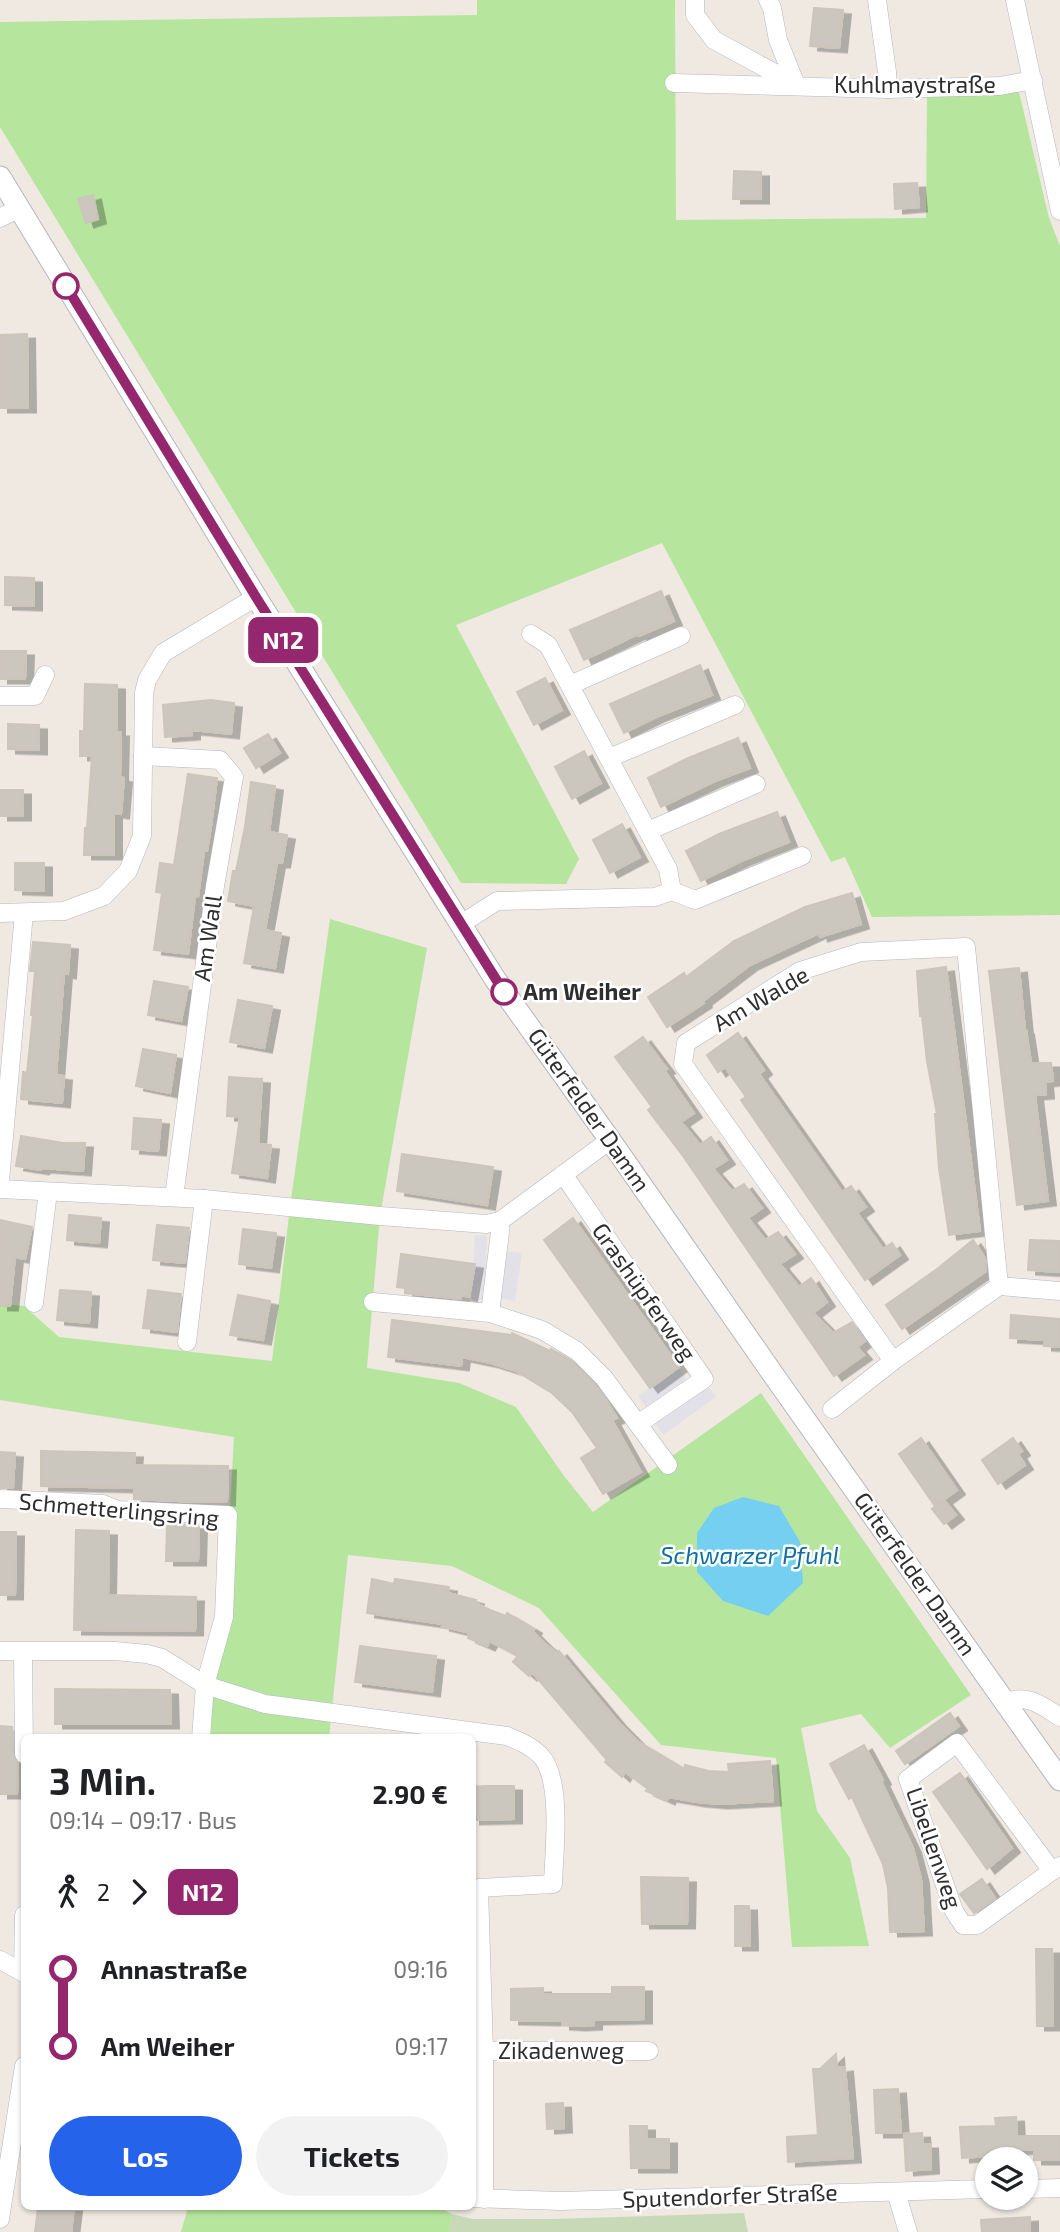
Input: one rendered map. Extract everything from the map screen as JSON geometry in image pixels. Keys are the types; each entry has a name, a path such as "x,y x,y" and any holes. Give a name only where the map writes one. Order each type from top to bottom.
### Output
{"street":[{"name":"Kuhlmaystraße","path":"695,0 695,15 714,40 796,85"},
{"path":"768,0 778,40 796,85"},
{"path":"877,0 887,89"},
{"path":"1014,0 1060,211"},
{"name":"Kuhlmaystraße","path":"674,83 887,89 1000,86 1032,80"},
{"name":"Güterfelder Damm","path":"0,177 9,213 256,597 495,979 1060,1780"},
{"path":"0,913 64,911 104,896 128,871 142,836 144,694 147,680 163,653 256,597"},
{"path":"531,634 548,645 570,685 668,869 672,891"},
{"path":"570,685 681,636"},
{"path":"0,696 35,696 45,675"},
{"path":"609,758 735,705"},
{"name":"Am Wall","path":"143,756 219,760 234,777 215,886 174,1197"},
{"path":"648,831 756,784"},
{"path":"460,924 497,901 655,897 672,891 695,900 802,856"},
{"path":"0,1181 24,913"},
{"name":"Am Walde","path":"893,1362 683,1064 686,1044 800,971 861,952 966,947 999,1286"},
{"path":"0,1189 204,1199 486,1224 500,1221 610,1140"},
{"name":"Grashüpferweg","path":"563,1174 704,1379 638,1424"},
{"path":"34,1303 48,1192"},
{"path":"187,1342 204,1199"},
{"path":"490,1313 500,1221"},
{"path":"832,1409 999,1286 1060,1291"},
{"path":"373,1302 490,1313 542,1329 576,1352 604,1378 668,1465"},
{"name":"Schmetterlingsring","path":"0,1499 103,1504 118,1510 228,1515 224,1617 205,1685 201,1734"},
{"path":"0,1651 115,1651 147,1654 162,1658 205,1685 265,1704 507,1736 523,1742 541,1756 554,1784 552,1884 479,1888 478,2198"},
{"path":"23,1652 24,1734"},
{"path":"1007,1703 1013,1699 1035,1702 1060,1717"},
{"name":"Libellenweg","path":"957,1743 1056,1869 977,1925 963,1925 954,1911 908,1779 957,1743"},
{"path":"0,1960 21,1970"},
{"name":"Zikadenweg","path":"478,2051 649,2051"},
{"path":"0,2219 21,2085"},
{"path":"1038,2189 1060,2188"},
{"name":"Sputendorfer Straße","path":"478,2198 560,2201 975,2189"},
{"path":"896,2192 908,2232"}],"shaded area":[{"path":"475,1235 487,1236 484,1300 472,1300"},
{"path":"506,1251 522,1253 515,1301 498,1298"},
{"path":"679,1368 686,1380 646,1407 638,1396"},
{"path":"707,1385 716,1397 663,1435 654,1422"}],"green space":[{"path":"477,0 675,0 676,220 926,218 927,95 1019,92 1049,218 1060,246 1060,915 872,917 845,857 831,862 662,543 456,625 579,859 566,884 461,883 0,127 0,22 477,15"},
{"path":"330,919 427,948 380,1216 367,1368 459,1383 516,1407 593,1512 761,1393 971,1695 890,1748 861,1714 801,1728 817,1811 850,1858 869,1946 792,1947 776,1758 661,1745 539,1608 452,1566 348,1555 329,1734 202,1734 224,1617 234,1437 0,1400 0,1304 24,1306 59,1337 272,1361 290,1207"},
{"path":"187,2210 444,2210 452,2214 449,2232 181,2232"},
{"path":"744,2213 748,2232 449,2232 452,2214 473,2219 553,2219"}],"water":[{"name":"Schwarzer Pfuhl","path":"743,1497 779,1506 800,1542 803,1583 768,1616 723,1601 697,1572 697,1533 714,1508"}],"building":[{"path":"814,8 843,10 839,48 810,46"},
{"path":"734,171 761,172 761,199 733,199"},
{"path":"917,183 919,207 895,209 894,184"},
{"path":"93,195 98,219 86,223 78,199"},
{"path":"27,334 28,408 0,408 0,335"},
{"path":"5,577 34,578 34,606 5,605"},
{"path":"661,591 674,621 639,636 638,634 584,660 570,630"},
{"path":"0,651 26,651 25,679 0,679"},
{"path":"700,665 712,695 624,733 610,704"},
{"path":"545,678 562,710 534,725 517,692"},
{"path":"85,684 117,685 117,732 121,732 120,777 124,778 121,814 114,813 114,855 84,855 92,756 80,756 80,731 84,731"},
{"path":"211,700 234,703 231,734 192,730 192,735 165,737 163,705"},
{"path":"8,724 39,725 39,750 8,749"},
{"path":"268,734 280,753 256,768 244,748"},
{"path":"738,738 750,768 715,781 661,807 648,778"},
{"path":"584,751 601,783 572,799 555,767"},
{"path":"188,774 217,778 207,851 204,851 198,897 195,897 188,954 154,950 162,893 156,892 160,863 174,865"},
{"path":"251,782 275,786 269,832 287,835 282,863 277,863 265,930 281,933 275,968 244,963 254,906 228,901 245,827"},
{"path":"0,790 23,790 23,816 0,816"},
{"path":"777,812 789,842 701,881 686,851 719,834"},
{"path":"622,824 640,857 610,873 593,840"},
{"path":"15,863 44,863 44,891 15,890"},
{"path":"852,893 861,924 820,937 819,933 750,965 703,1001 704,1003 667,1027 648,997 684,973 686,977 734,941 805,907"},
{"path":"33,942 70,945 68,974 64,973 56,1075 64,1076 62,1103 21,1099 23,1072 27,1073 33,1015 35,971 30,971"},
{"path":"946,967 980,1231 949,1235 939,1168 937,1114 920,1016 917,971"},
{"path":"1019,968 1031,1063 1051,1063 1053,1081 1045,1082 1046,1094 1035,1095 1048,1201 1017,1205 989,971"},
{"path":"154,981 188,987 181,1021 148,1015"},
{"path":"238,1000 272,1006 264,1048 230,1042"},
{"path":"738,1033 764,1070 759,1074 842,1192 851,1186 866,1207 857,1213 883,1249 892,1243 900,1255 865,1280 741,1100 746,1097 725,1067 718,1072 707,1055"},
{"path":"643,1037 694,1113 681,1122 700,1145 711,1137 727,1160 713,1169 732,1191 744,1184 762,1208 748,1218 765,1240 778,1232 795,1254 780,1264 799,1287 811,1278 827,1302 813,1313 833,1333 852,1322 865,1341 857,1347 864,1355 834,1376 683,1156 648,1110 652,1107 615,1057"},
{"path":"143,1049 176,1055 170,1093 136,1086"},
{"path":"229,1077 262,1079 258,1144 271,1145 267,1178 232,1173 240,1117 227,1116"},
{"path":"134,1118 161,1120 158,1151 132,1149"},
{"path":"21,1136 63,1143 85,1143 83,1171 41,1170 16,1166"},
{"path":"402,1154 493,1167 487,1205 397,1191"},
{"path":"69,1215 101,1218 99,1243 67,1240"},
{"path":"573,1218 679,1367 650,1388 544,1240"},
{"path":"0,1220 32,1227 25,1259 15,1257 10,1306 0,1306"},
{"path":"157,1225 189,1228 185,1263 153,1260"},
{"path":"243,1229 276,1233 271,1268 239,1264"},
{"path":"973,1240 985,1258 986,1271 902,1329 886,1305"},
{"path":"1030,1240 1060,1241 1060,1272 1028,1270"},
{"path":"401,1254 475,1264 469,1297 461,1295 461,1299 405,1293 406,1288 397,1287"},
{"path":"60,1290 91,1292 89,1323 57,1320"},
{"path":"148,1290 181,1294 177,1332 143,1328"},
{"path":"238,1295 270,1301 263,1340 230,1335"},
{"path":"1011,1315 1060,1319 1060,1347 1044,1346 1044,1340 1010,1338"},
{"path":"392,1320 512,1333 570,1360 605,1398 617,1418 612,1420 641,1472 603,1494 581,1458 597,1448 572,1412 552,1393 516,1371 491,1363 462,1357 461,1366 388,1357"},
{"path":"921,1438 957,1490 935,1506 899,1454"},
{"path":"1013,1438 1022,1451 1018,1454 1025,1465 998,1484 982,1460"},
{"path":"41,1451 135,1453 134,1465 228,1466 227,1501 134,1499 134,1488 41,1486"},
{"path":"0,1452 15,1453 13,1488 0,1488"},
{"path":"944,1500 956,1515 944,1524 932,1509"},
{"path":"167,1524 199,1525 198,1561 166,1561"},
{"path":"76,1530 109,1531 108,1595 196,1597 195,1631 74,1630"},
{"path":"0,1532 16,1532 15,1595 0,1595"},
{"path":"372,1579 394,1584 395,1579 449,1587 448,1593 476,1600 475,1603 506,1616 507,1613 534,1629 532,1631 544,1643 557,1653 559,1651 637,1741 684,1769 685,1765 709,1771 729,1772 728,1764 770,1761 773,1801 720,1804 668,1797 667,1800 646,1791 648,1789 625,1772 622,1777 605,1762 607,1760 532,1672 529,1676 513,1662 518,1656 490,1641 487,1646 468,1638 470,1633 442,1626 443,1624 367,1613"},
{"path":"360,1646 436,1656 432,1692 355,1682"},
{"path":"55,1689 170,1690 171,1724 55,1724"},
{"path":"950,1713 959,1726 905,1764 896,1751"},
{"path":"0,1726 12,1727 13,1754 18,1763 17,1794 0,1794"},
{"path":"864,1745 883,1780 881,1781 913,1848 921,1879 924,1931 890,1932 888,1888 883,1864 852,1797 849,1799 830,1764"},
{"path":"960,1773 1012,1848 987,1869 933,1792"},
{"path":"514,1786 514,1819 476,1820 476,1787"},
{"path":"641,1877 688,1878 687,1924 642,1924"},
{"path":"982,1879 995,1898 974,1913 960,1894"},
{"path":"735,1906 749,1906 750,1946 735,1946"},
{"path":"1036,1949 1052,1949 1053,2026 1037,2026"},
{"path":"612,1987 644,1987 644,2019 594,2020 594,2025 578,2026 562,2025 562,2021 511,2020 511,1989 543,1988 543,1994 612,1994"},
{"path":"836,2054 837,2068 845,2067 853,2158 788,2162 787,2137 818,2135 813,2069 820,2069"},
{"path":"898,2089 901,2133 876,2133 874,2090"},
{"path":"563,2103 564,2128 547,2129 546,2104"},
{"path":"1016,2117 1017,2136 1060,2136 1060,2160 1038,2160 1038,2147 975,2147 975,2157 962,2158 960,2127 996,2126 995,2118"},
{"path":"630,2126 647,2126 647,2139 669,2139 669,2168 631,2168"},
{"path":"922,2133 923,2144 930,2144 931,2169 906,2171 904,2134"},
{"path":"38,2210 74,2210 71,2232 35,2232"},
{"path":"1030,2217 1030,2232 982,2232 981,2220"}],"bus line":[{"name":"N12","path":"66,286 256,597 504,992"}],"place":[{"name":"Am Weiher","path":"504,992"}]}
